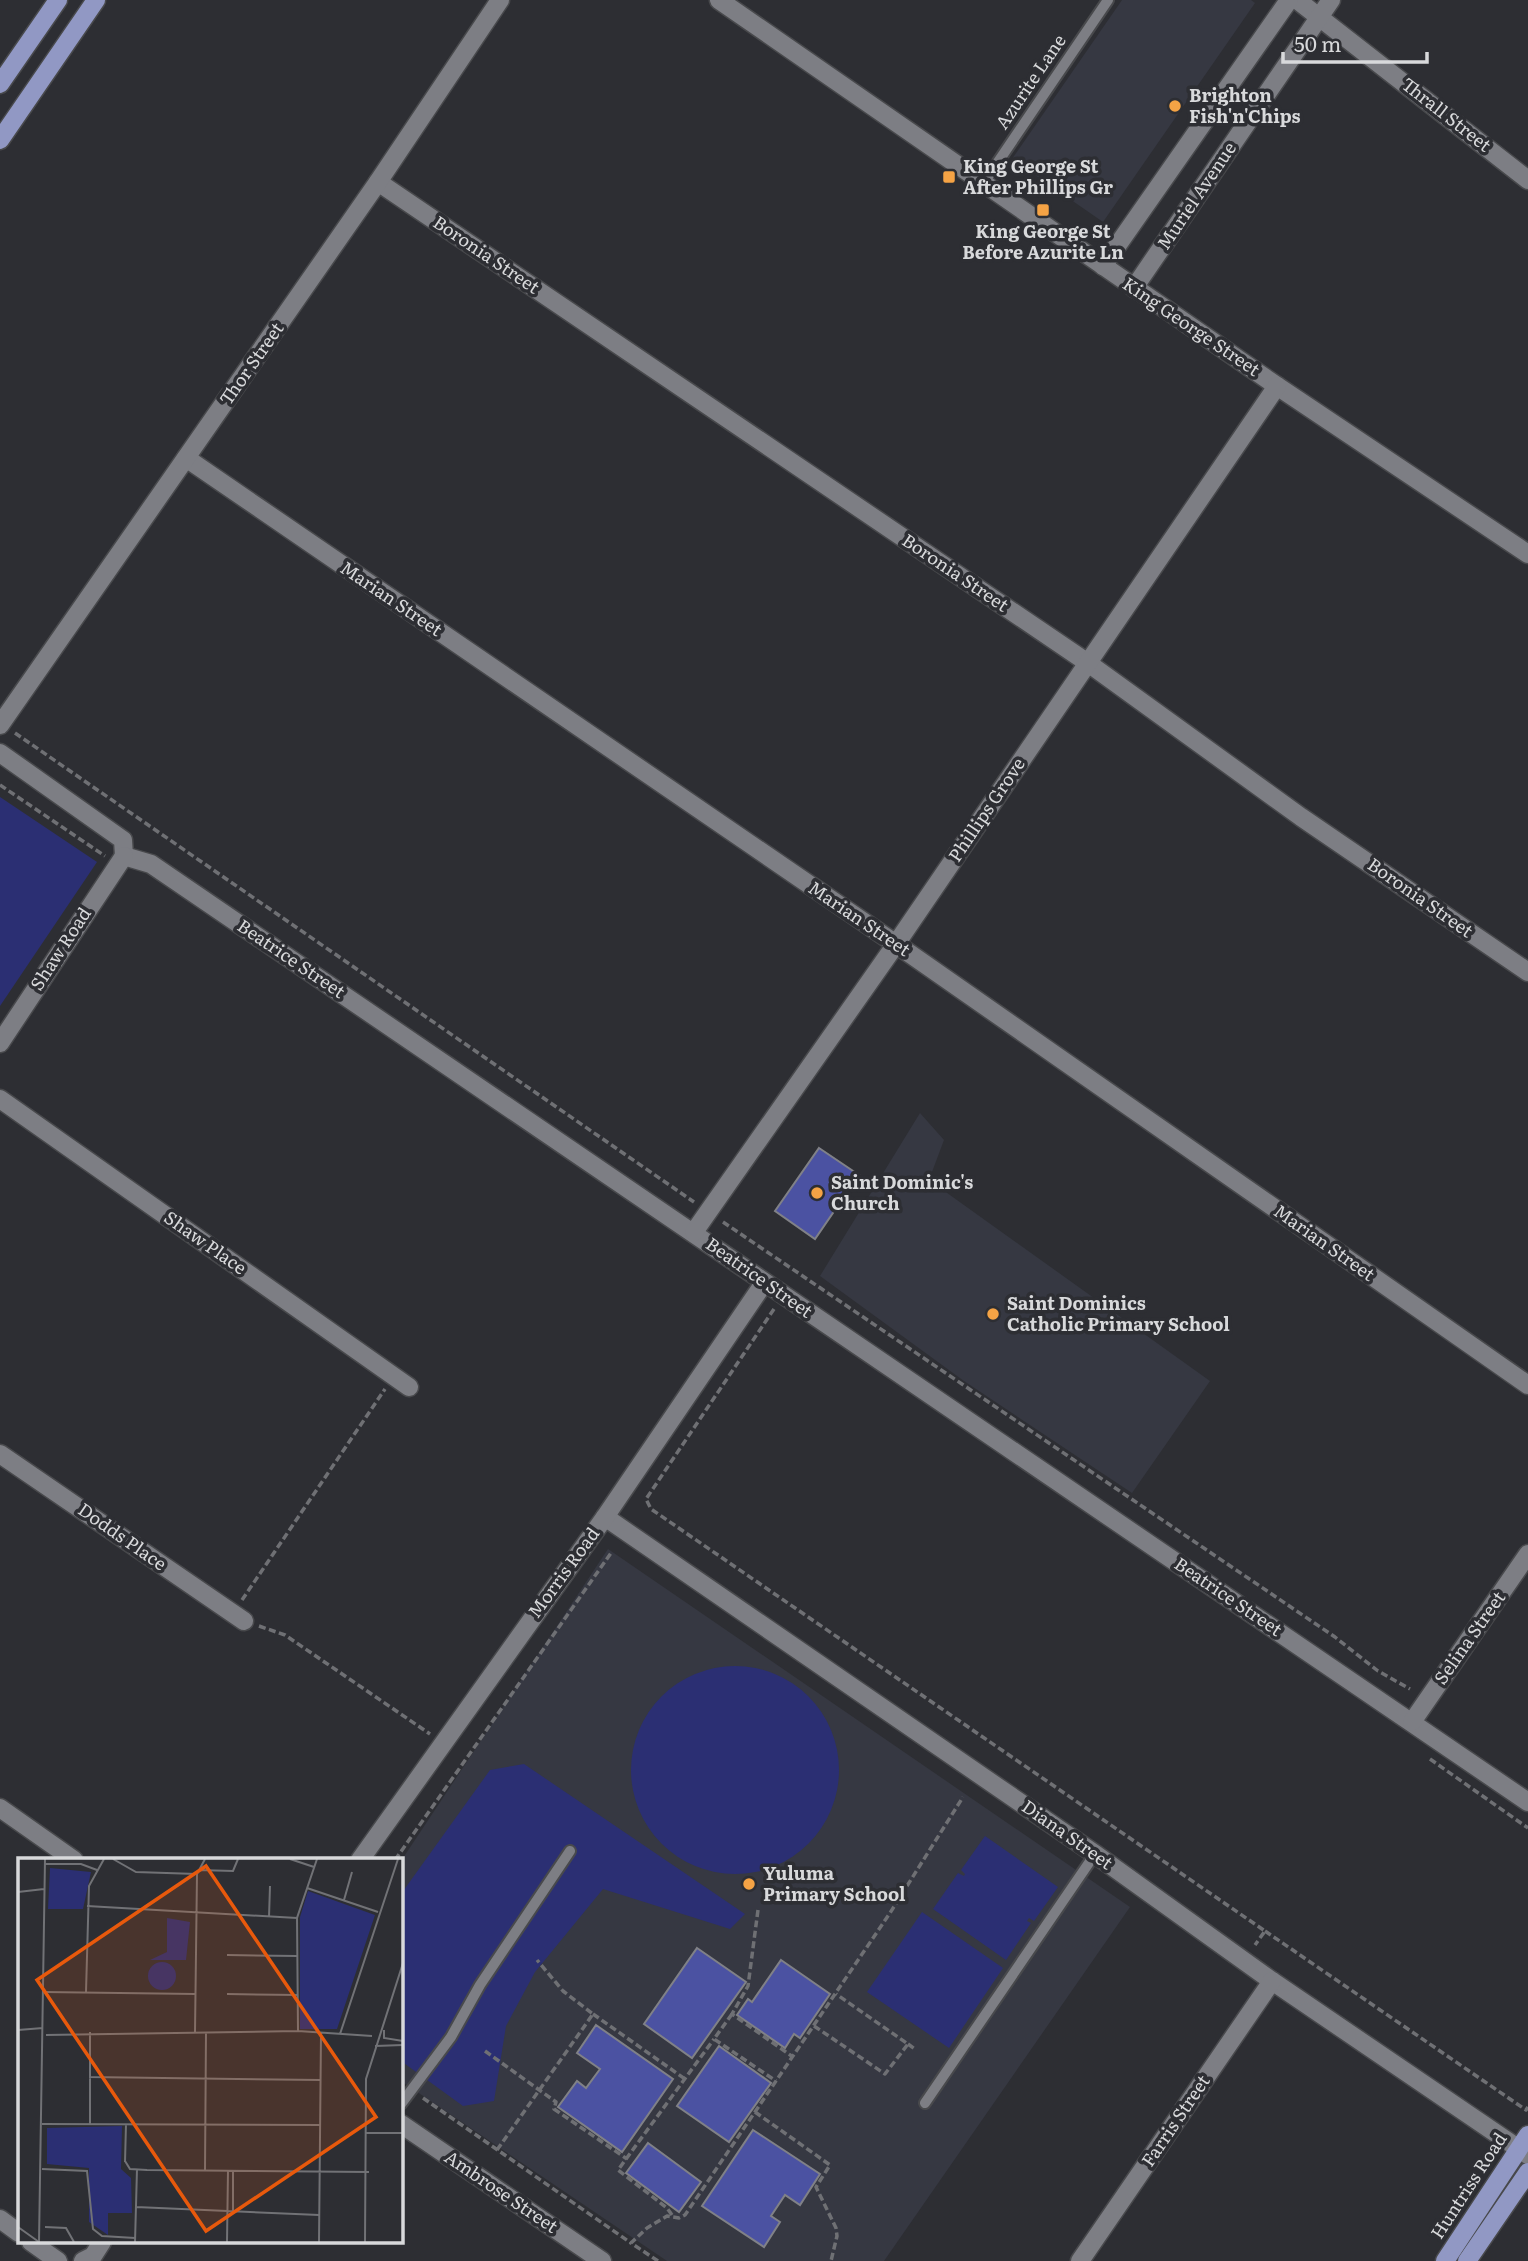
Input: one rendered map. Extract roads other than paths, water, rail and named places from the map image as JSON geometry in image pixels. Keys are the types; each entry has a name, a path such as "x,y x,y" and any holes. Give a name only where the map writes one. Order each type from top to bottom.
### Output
{"main road":[{"path":"0,84 58,0"},
{"path":"0,140 96,0"},
{"name":"Huntriss Road","path":"1445,2261 1525,2146"},
{"path":"1467,2261 1528,2172"}],"street":[{"name":"Thor Street","path":"0,725 378,182 500,0"},
{"name":"King George Street","path":"719,0 1277,386 1528,554"},
{"path":"1103,266 1289,0"},
{"name":"Thrall Street","path":"1297,0 1528,180"},
{"name":"Muriel Avenue","path":"1134,288 1331,0"},
{"name":"Boronia Street","path":"378,182 1088,663 1301,817 1528,972"},
{"name":"Phillips Grove","path":"694,1232 896,944 1277,386"},
{"name":"Marian Street","path":"186,458 896,944 1528,1385"},
{"path":"0,753 123,840 120,860"},
{"name":"Shaw Road","path":"0,1043 120,860"},
{"name":"Beatrice Street","path":"120,860 150,864 1528,1802"},
{"name":"Shaw Place","path":"0,1100 409,1387"},
{"name":"Morris Road","path":"361,1858 605,1517 764,1283"},
{"name":"Dodds Place","path":"0,1454 239,1617"},
{"name":"Diana Street","path":"605,1517 1095,1854 1272,1981 1525,2146"},
{"name":"Selina Street","path":"1412,1721 1528,1555"},
{"path":"0,1808 71,1858"},
{"name":"Farris Street","path":"1080,2261 1272,1981"},
{"name":"Ambrose Street","path":"402,2125 602,2261"},
{"path":"0,2219 18,2232"},
{"path":"34,2244 58,2261"}],"lane":[{"name":"Azurite Lane","path":"983,184 1108,0"},
{"path":"402,2103 451,2037 480,1985 570,1851"},
{"path":"925,2102 1095,1854"}],"place":[{"name":"Brighton Fish'n'Chips","path":"1175,106"},
{"name":"King George St After Phillips Gr","path":"949,177"},
{"name":"King George St Before Azurite Ln","path":"1043,210"},
{"name":"Saint Dominic's Church","path":"817,1193"},
{"name":"Saint Dominics Catholic Primary School","path":"993,1314"},
{"name":"Yuluma Primary School","path":"749,1884"}]}
